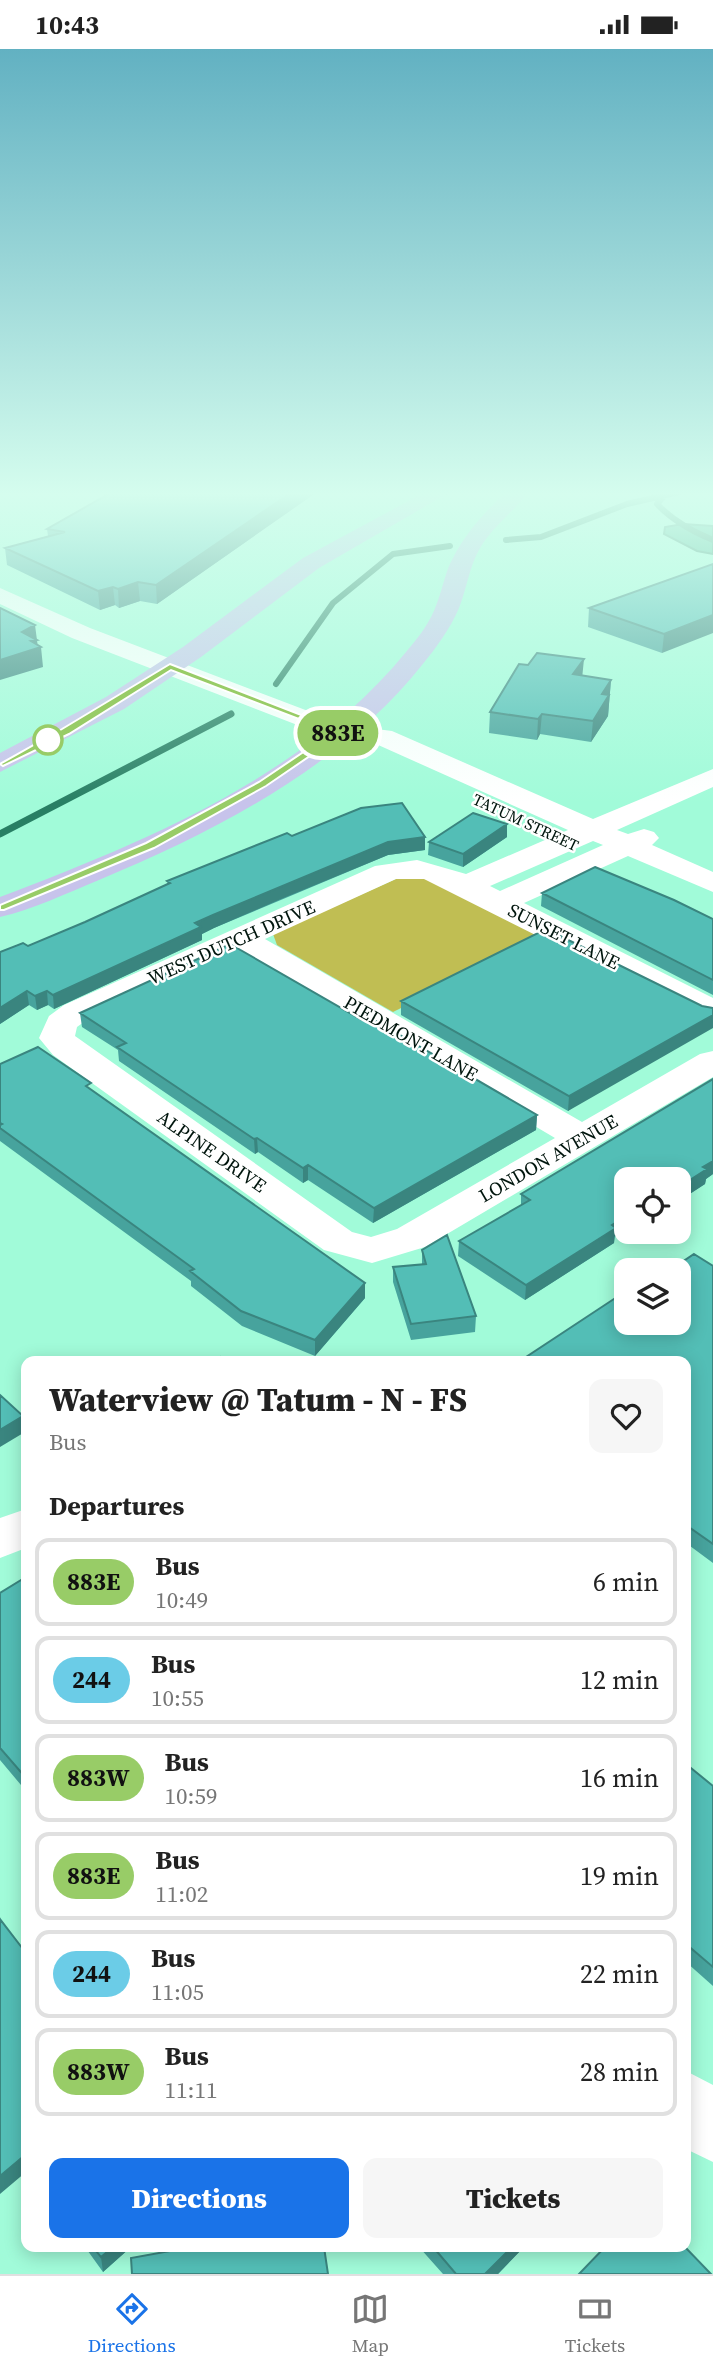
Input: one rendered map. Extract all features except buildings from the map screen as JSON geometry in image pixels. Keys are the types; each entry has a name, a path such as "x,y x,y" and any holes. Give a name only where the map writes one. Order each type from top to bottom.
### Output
{"main road":[{"path":"0,764 76,726 170,667 266,596"},
{"path":"0,908 150,845 262,784 340,732 407,667 432,635 451,596"}],"street":[{"name":"TATUM STREET","path":"2,596 52,621 340,732 382,737 599,844 713,911"},
{"name":"TATUM STREET","path":"340,732 364,749 566,841"},
{"path":"499,903 713,777"},
{"path":"630,845 713,805"},
{"path":"465,886 566,841 630,845 713,883"},
{"name":"SUNSET LANE","path":"412,868 437,873 465,886 713,1011"},
{"name":"WEST DUTCH DRIVE","path":"58,1030 76,1012 386,872 412,868"},
{"name":"PIEDMONT LANE","path":"240,938 582,1138"},
{"name":"ALPINE DRIVE","path":"58,1030 57,1038 66,1047 338,1241 359,1248 381,1249"},
{"name":"LONDON AVENUE","path":"381,1249 411,1238 713,1062"},
{"path":"0,1539 21,1529"},
{"path":"691,2108 713,2130"}],"shaded area":[{"path":"398,878 427,878 544,937 393,1012 277,945 273,934"}],"waterway":[{"path":"276,684 333,603 342,596"},
{"path":"0,834 231,714"}],"bus line":[{"name":"883E","path":"0,764 66,731 170,667 340,732 262,784 150,845 80,877 0,908"}]}
